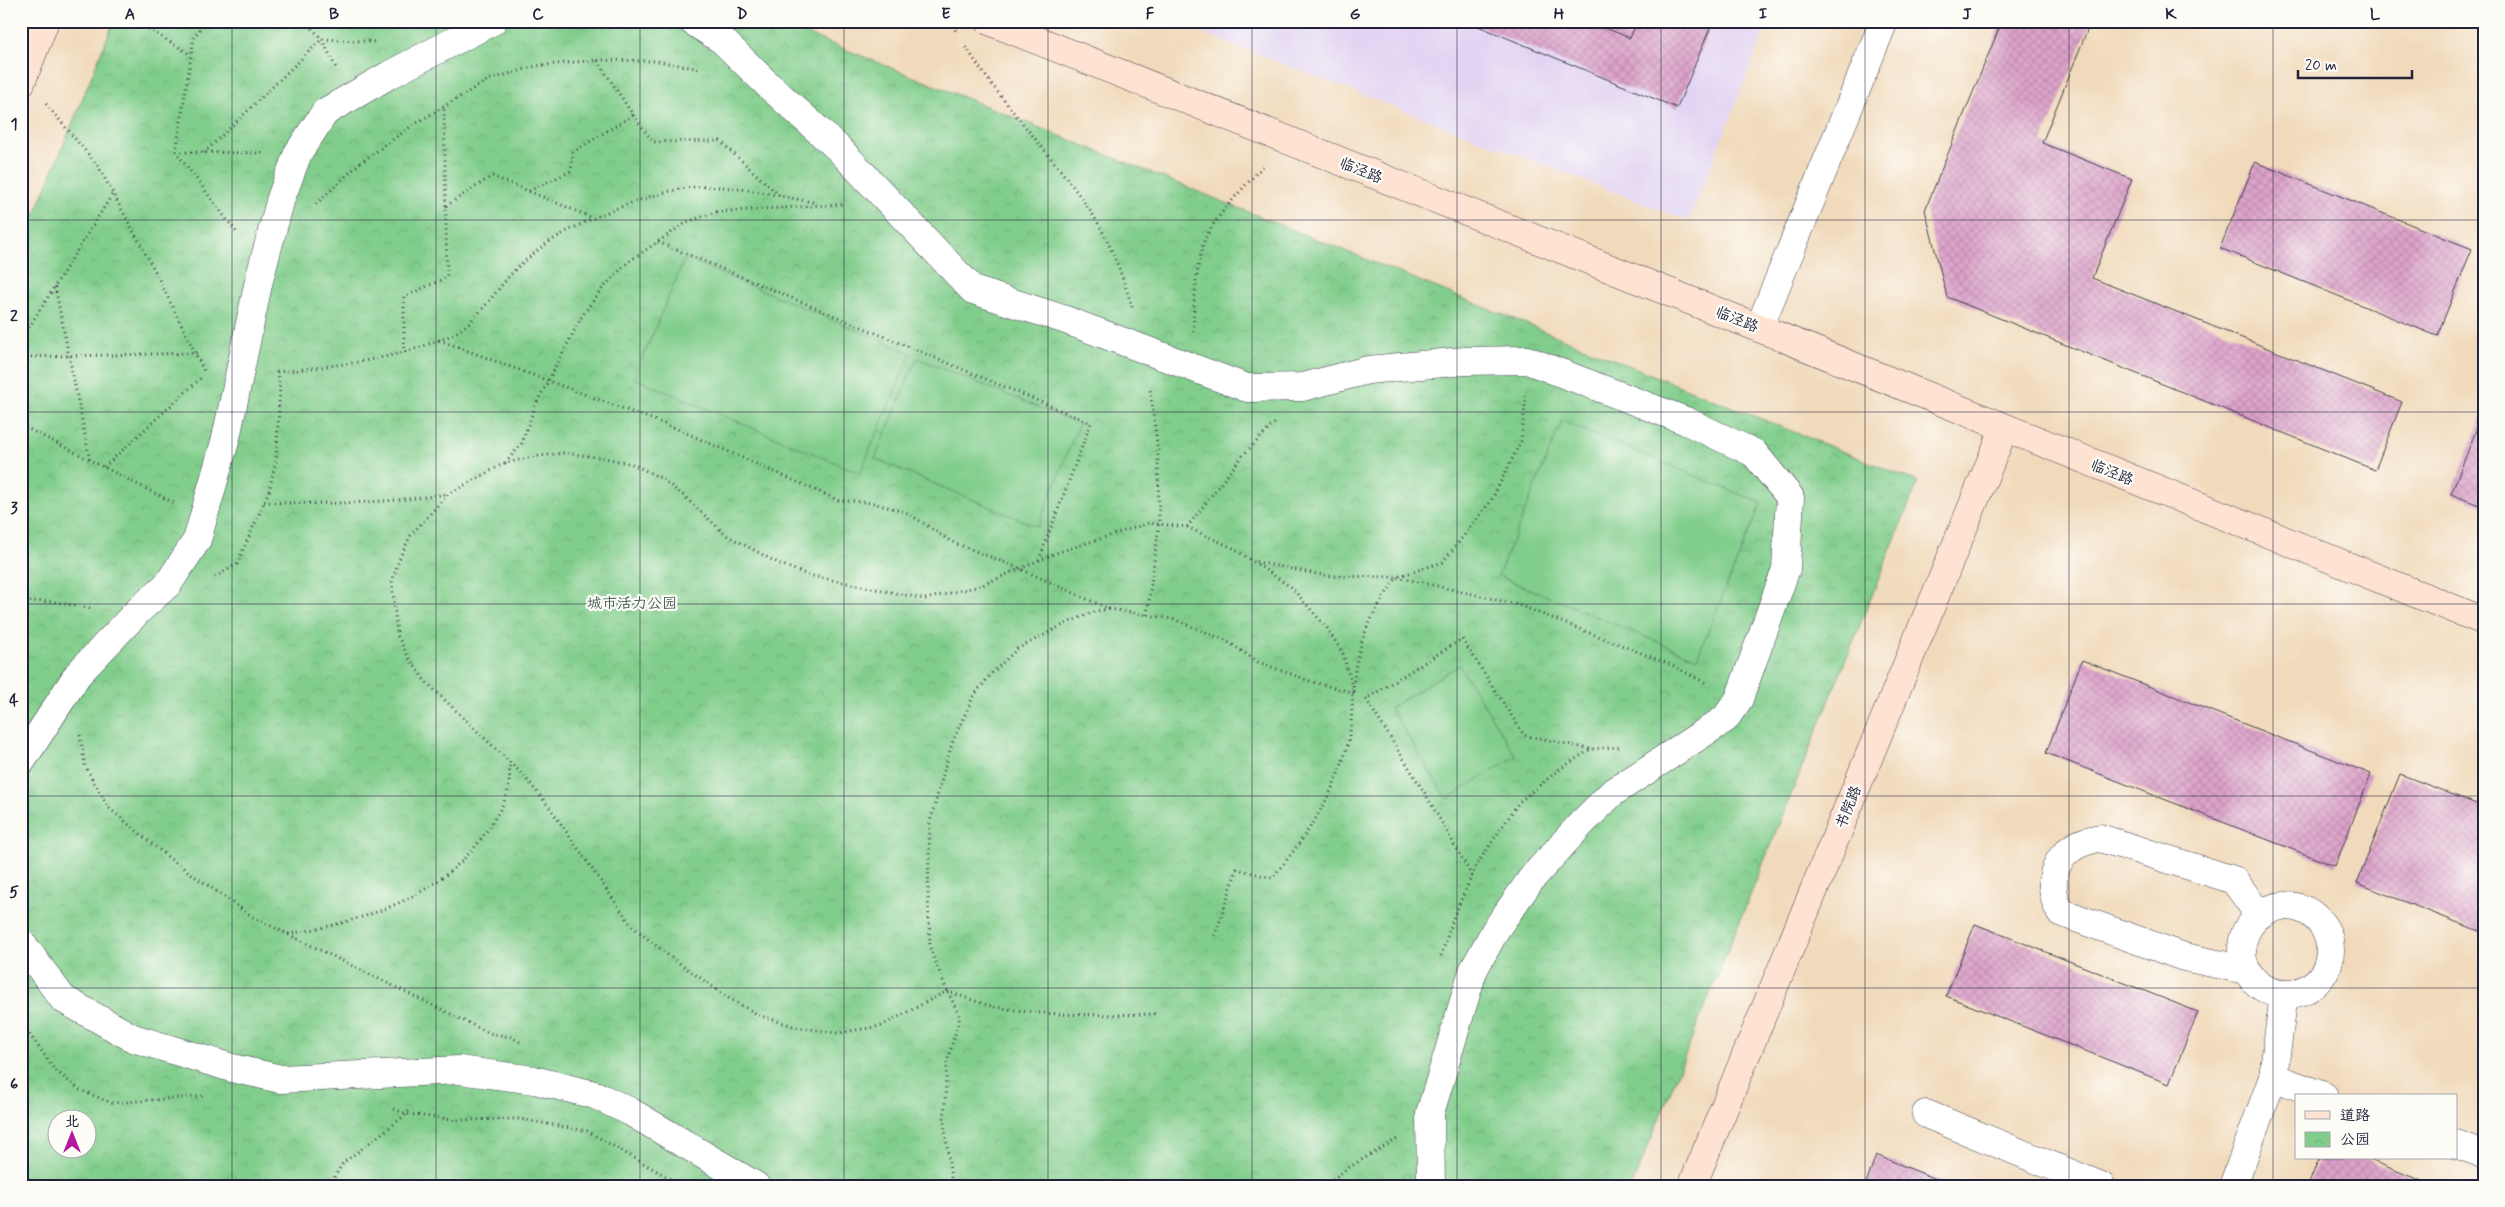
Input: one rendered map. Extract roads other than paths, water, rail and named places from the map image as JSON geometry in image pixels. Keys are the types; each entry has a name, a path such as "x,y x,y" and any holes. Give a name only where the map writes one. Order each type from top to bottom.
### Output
{"street":[{"path":"22,80 45,21"},
{"path":"21,762 78,674 138,611 168,584 197,540 226,438 263,267 282,198 298,153 325,112 493,21"},
{"path":"692,21 722,40 767,84 839,149 973,290 1062,319 1247,388 1303,387 1368,370 1464,361 1527,360 1686,421 1754,453 1790,497 1786,569 1739,699 1725,719 1612,793 1532,878 1496,929 1473,971 1430,1113 1431,1186"},
{"name":"临泾路","path":"989,21 1759,328 2004,429 2484,621"},
{"path":"1759,328 1884,21"},
{"name":"书院路","path":"1692,1186 2004,429"},
{"path":"2246,970 2184,957 2060,912 2054,900 2054,873 2059,861 2070,849 2084,841 2100,838 2234,880 2259,916"},
{"path":"2288,907 2303,910 2316,918 2325,930 2328,938 2329,960 2323,974 2313,985 2299,992 2284,994 2268,991 2256,983 2246,970 2242,956 2243,941 2248,927 2259,916 2273,909 2288,907"},
{"path":"21,942 63,999 133,1038 232,1068 282,1079 421,1074 460,1070 544,1082 595,1095 629,1111 756,1186"},
{"path":"2233,1186 2273,1077 2284,994"},
{"path":"2273,1077 2319,1094"},
{"path":"1926,1114 2101,1186"},
{"path":"2458,1145 2484,1154"}],"park label":[{"name":"城市活力公园","path":"632,603"}]}
